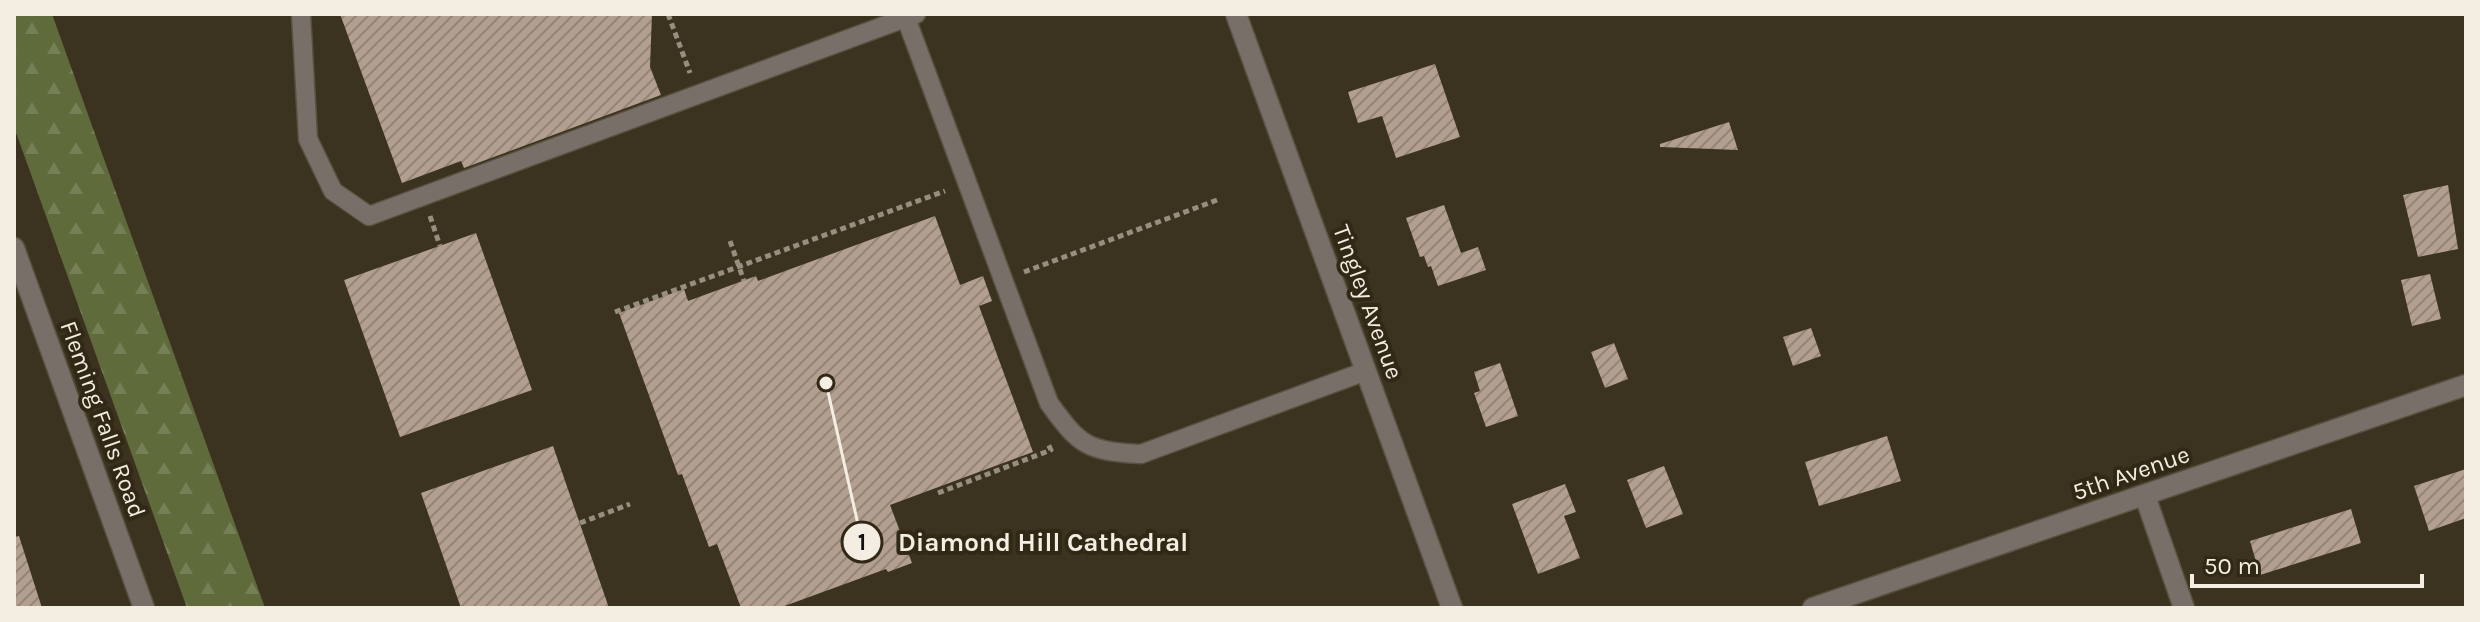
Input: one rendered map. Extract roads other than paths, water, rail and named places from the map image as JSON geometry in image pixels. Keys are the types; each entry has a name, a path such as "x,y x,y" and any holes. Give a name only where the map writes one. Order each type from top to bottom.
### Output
{"street":[{"name":"Tingley Avenue","path":"1236,14 1452,608"},
{"name":"Fleming Falls Road","path":"14,248 144,608"},
{"name":"5th Avenue","path":"1813,608 2466,385"},
{"path":"2145,496 2184,608"}],"lane":[{"path":"301,14 308,139 333,191 369,216 911,16 1049,403 1074,438 1103,452 1141,454 1366,371"}],"place":[{"name":"Diamond Hill Cathedral","path":"826,383"}]}
